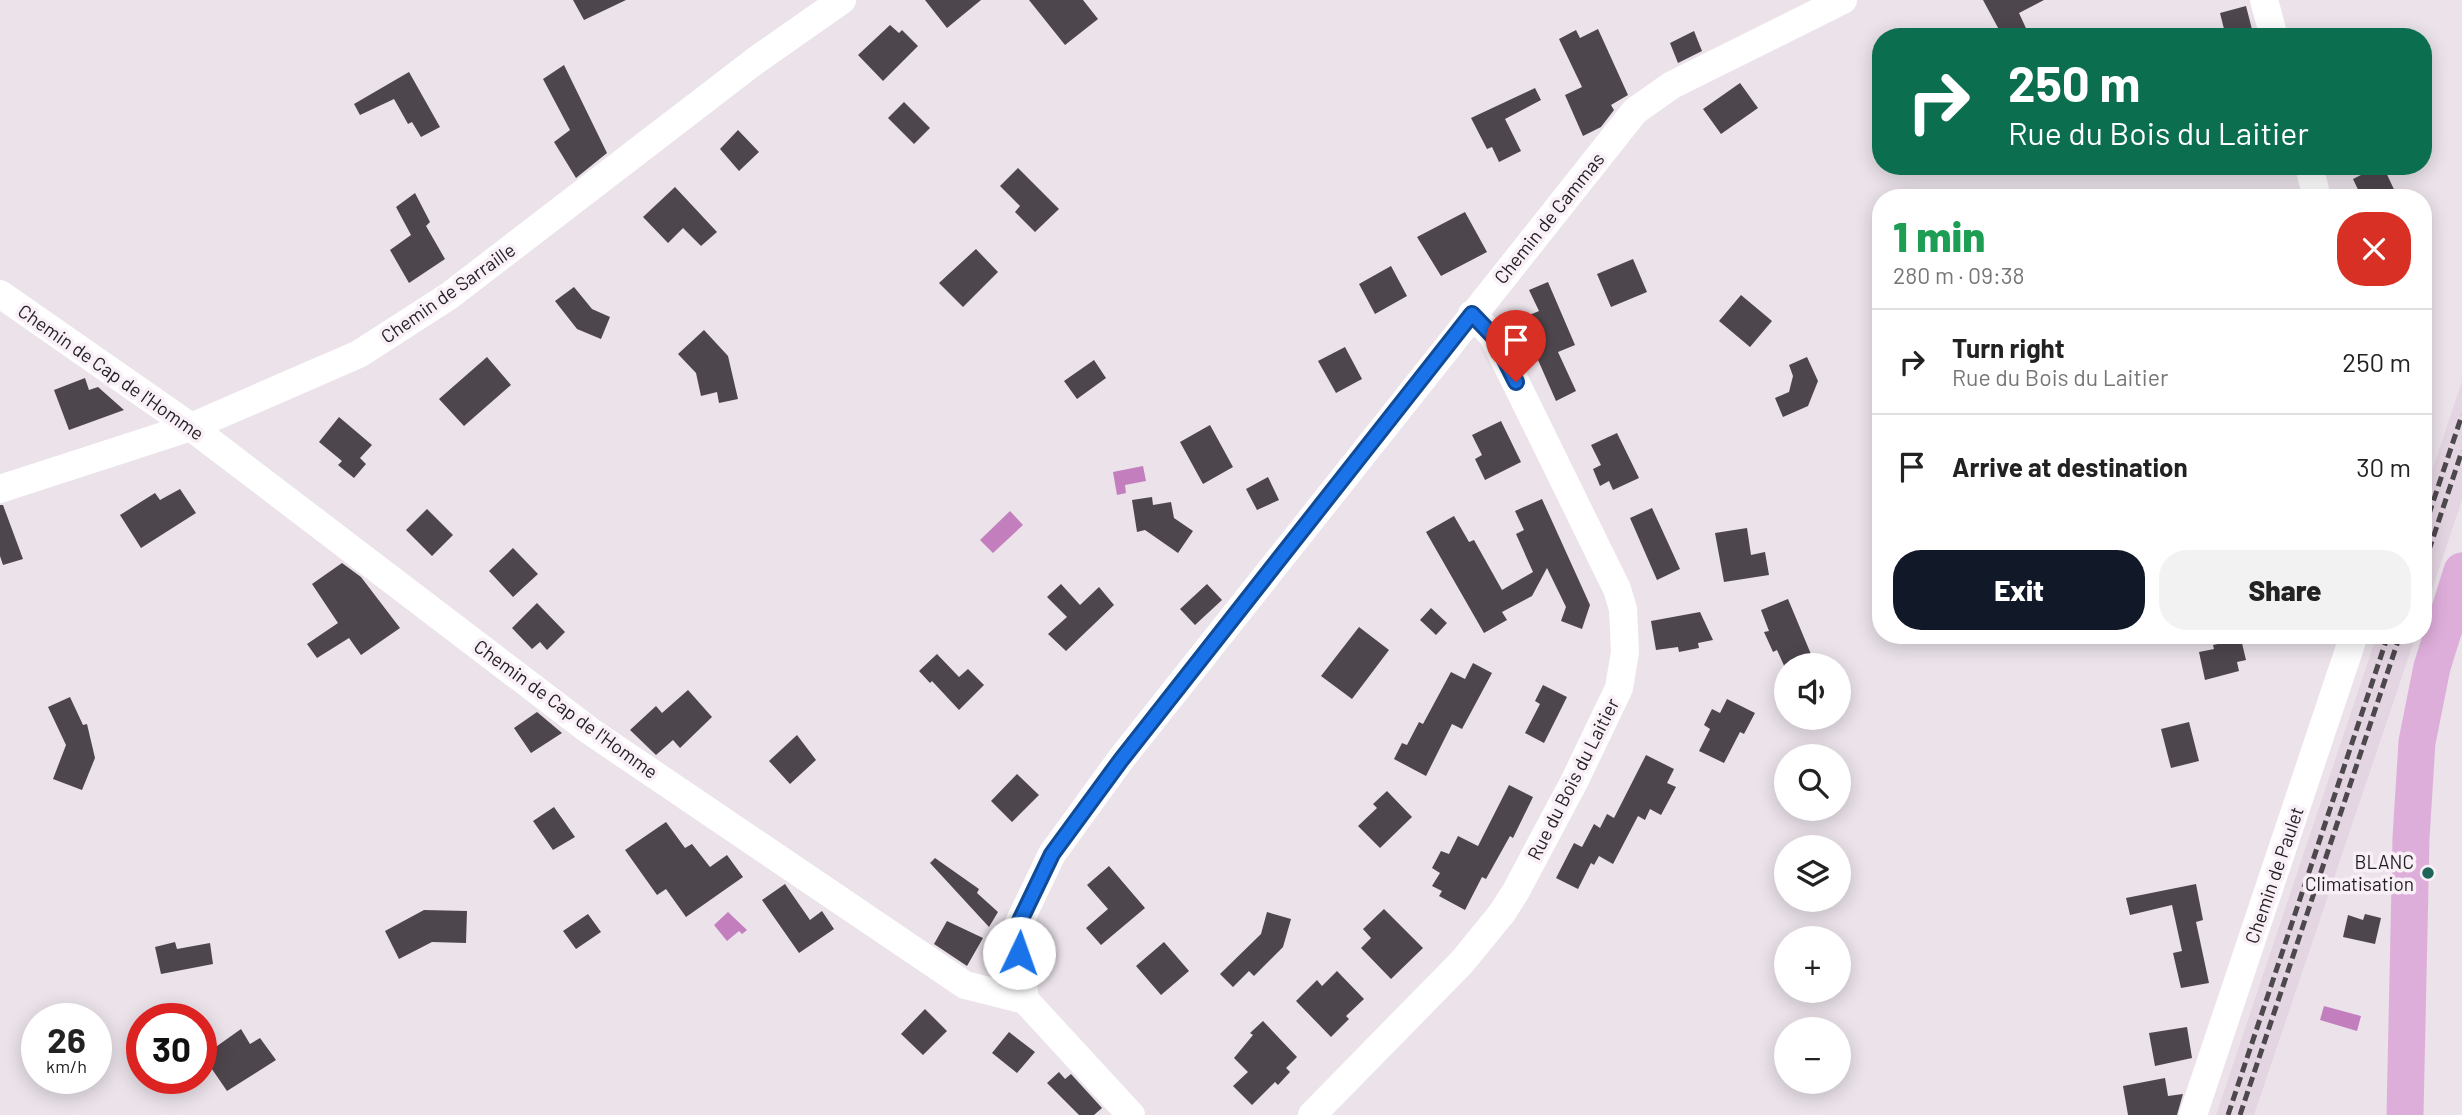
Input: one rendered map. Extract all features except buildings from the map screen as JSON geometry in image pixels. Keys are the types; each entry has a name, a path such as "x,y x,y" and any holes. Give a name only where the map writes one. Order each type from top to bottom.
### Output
{"main road":[{"path":"2404,1115 2411,838 2417,742 2432,667 2462,571"}],"street":[{"name":"Chemin de Sarraille","path":"0,489 191,427 359,354 449,296 755,61 842,0"},
{"name":"Chemin de Cammas","path":"1025,1000 1016,929 1052,854 1121,760 1635,111 1672,85 1843,0"},
{"path":"2264,0 2272,28"},
{"name":"Chemin de Cap de l'Homme","path":"0,294 191,427 590,731 965,985 1025,1000"},
{"name":"Rue du Bois du Laitier","path":"1312,1115 1462,962 1502,913 1575,780 1619,688 1625,652 1623,609 1617,589 1493,336 1472,314"},
{"name":"Chemin de Paulet","path":"2193,1115 2351,644"},
{"path":"1025,1000 1131,1115"}],"shaded area":[{"path":"2462,381 2462,500 2432,589 2432,471"},
{"path":"1143,466 1146,481 1125,485 1126,493 1117,495 1113,472"},
{"path":"1010,511 1023,525 993,553 980,540"},
{"path":"2374,644 2413,644 2254,1115 2216,1115"},
{"path":"728,912 747,930 742,934 739,931 727,941 714,925"},
{"path":"2324,1006 2361,1016 2357,1031 2320,1020"}],"railway":[{"path":"2432,505 2462,415"},
{"path":"2432,541 2462,451"},
{"path":"2228,1115 2385,644"},
{"path":"2240,1115 2397,644"}],"place":[{"name":"BLANC Climatisation","path":"2428,873"}],"route":[{"path":"1019,953 1016,929 1052,854 1121,760 1472,314 1493,336 1516,382"}]}
